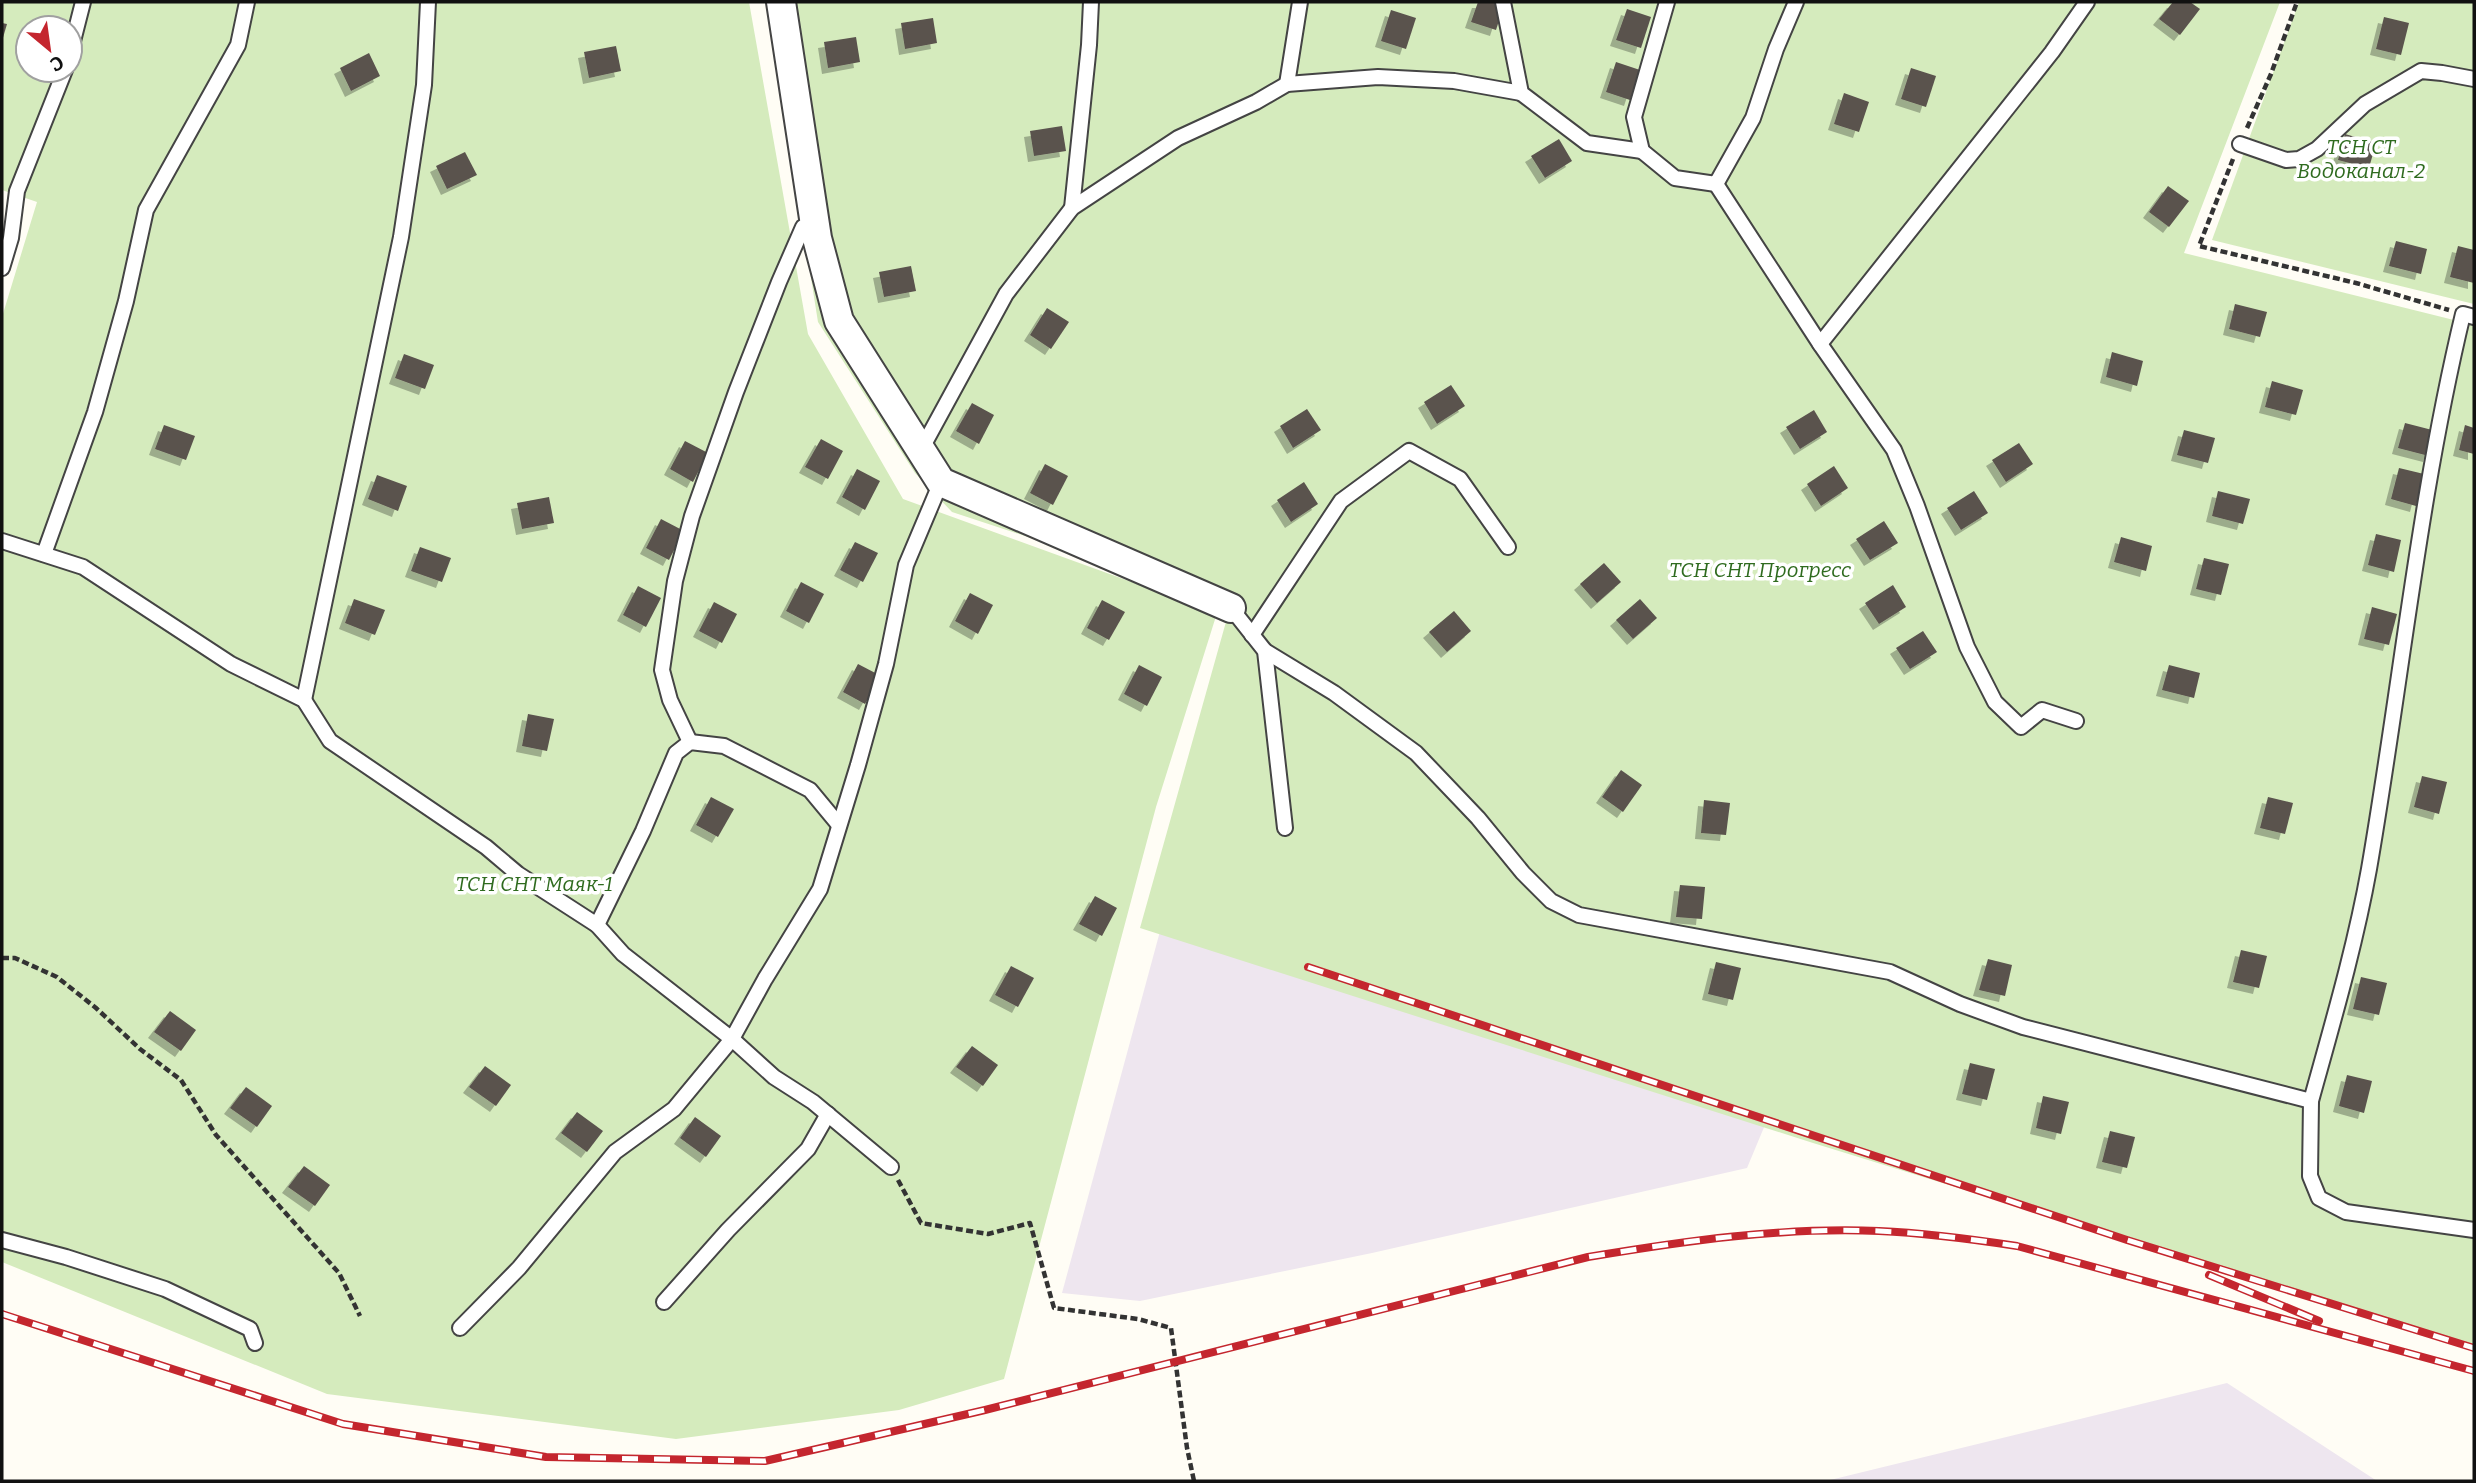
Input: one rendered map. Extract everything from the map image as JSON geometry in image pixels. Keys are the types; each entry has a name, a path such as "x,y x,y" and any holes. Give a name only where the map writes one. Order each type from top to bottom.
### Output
{"street":[{"path":"781,2 815,222 839,321 941,482 1231,608"}],"lane":[{"path":"44,554 95,412 126,301 146,210 238,45 247,2"},
{"path":"304,700 401,237 425,85 428,2"},
{"path":"1072,208 1091,2"},
{"path":"1287,84 1300,2"},
{"path":"1503,2 1521,93"},
{"path":"1642,151 1634,117 1667,2"},
{"path":"1716,184 1753,118 1796,2"},
{"path":"1820,344 2036,73 2087,2"},
{"path":"2240,144 2286,160 2299,159 2317,149 2365,103 2421,71 2474,79"},
{"path":"921,450 1006,294 1072,208 1178,138 1256,102 1287,84 1378,76 1454,81 1521,93 1587,143 1642,151 1675,177 1716,184 1820,344 1894,450 1917,506 1967,647 1995,702 2021,727 2042,710 2076,721"},
{"path":"2,268 11,238 17,191 59,84"},
{"path":"2,185 17,191"},
{"path":"690,742 670,700 662,670 675,581 692,516 736,392 803,227 815,222"},
{"path":"2469,315 2444,392 2420,529 2368,872 2341,993 2311,1101 2310,1176 2319,1198 2346,1212 2474,1230"},
{"path":"1252,635 1341,501 1409,451 1460,479 1508,547"},
{"path":"460,1328 519,1268 615,1152 674,1109 732,1039 820,889 886,664 906,565 941,482"},
{"path":"2,541 83,567 231,664 304,700 330,741 486,847 518,874 597,925 623,954 732,1039 774,1077 813,1102 891,1167"},
{"path":"1231,608 1265,651 1334,693 1416,753 1551,901 1579,915 1890,972 1960,1004 2023,1027 2311,1101"},
{"path":"1265,651 1285,828"},
{"path":"597,925 643,831 676,753 690,742 724,746 810,790 839,825"},
{"path":"664,1302 727,1230 808,1149 828,1114"},
{"path":"2,1240 165,1289 250,1329 255,1343"}],"path":[{"path":"2297,2 2199,246 2356,283 2469,315"},
{"path":"2,958 15,958 57,977 96,1008 139,1049 181,1080 216,1135 339,1273 360,1316"},
{"path":"891,1167 921,1223 988,1234 1030,1223 1054,1308 1138,1319 1171,1328 1194,1481"}],"shaded area":[{"path":"1217,721 1780,1089 1747,1168 1372,1253 1140,1301 1062,1293"},
{"path":"2227,1383 2377,1481 1826,1481"}],"green space":[{"name":"ТСН СНТ Маяк-1","path":"2,2 749,2 808,334 903,499 1217,613 1156,807 1004,1379 899,1410 676,1439 327,1394 2,1262 2,317 37,202 2,190"},
{"name":"ТСН СНТ Прогресс","path":"767,2 2280,2 2184,253 2474,325 2474,1347 1813,1143 1140,928 1231,604 952,512 915,473 818,322"},
{"name":"ТСН СТ Водоканал-2","path":"2299,2 2474,2 2474,304 2212,240"}],"building":[{"path":"1478,2 1505,2 1496,30 1471,22"},
{"path":"2173,2 2190,2 2200,9 2180,35 2159,19"},
{"path":"1627,9 1651,17 1641,48 1616,40"},
{"path":"1391,10 1416,18 1406,49 1381,41"},
{"path":"2384,17 2409,23 2401,55 2376,49"},
{"path":"933,18 937,43 905,49 901,23"},
{"path":"2,23 7,24 2,41"},
{"path":"856,37 860,62 828,68 824,42"},
{"path":"616,46 621,71 589,78 584,52"},
{"path":"369,53 380,76 351,91 340,68"},
{"path":"1616,62 1640,70 1630,100 1606,92"},
{"path":"1911,68 1936,76 1926,107 1901,99"},
{"path":"1844,93 1869,102 1859,132 1834,124"},
{"path":"1062,126 1066,151 1034,156 1030,131"},
{"path":"2345,134 2376,143 2369,168 2338,160"},
{"path":"1559,139 1572,161 1545,178 1531,156"},
{"path":"465,152 477,175 447,189 436,166"},
{"path":"2168,186 2189,201 2169,227 2149,212"},
{"path":"2396,241 2427,249 2421,274 2389,266"},
{"path":"2458,246 2474,250 2474,283 2450,277"},
{"path":"911,266 916,291 884,297 879,272"},
{"path":"2235,304 2267,312 2260,337 2229,329"},
{"path":"1047,308 1069,322 1051,349 1030,335"},
{"path":"2112,352 2143,361 2137,386 2106,377"},
{"path":"404,354 434,365 425,389 395,378"},
{"path":"2272,381 2303,390 2296,415 2265,407"},
{"path":"1451,385 1465,406 1437,424 1424,402"},
{"path":"972,403 994,415 979,444 956,431"},
{"path":"1307,409 1321,430 1293,448 1280,426"},
{"path":"1814,410 1827,432 1800,449 1786,427"},
{"path":"2405,423 2436,431 2429,456 2398,448"},
{"path":"164,425 195,436 186,460 155,449"},
{"path":"2465,425 2474,428 2474,454 2459,450"},
{"path":"2184,430 2215,438 2208,463 2177,455"},
{"path":"821,439 843,451 828,479 805,467"},
{"path":"685,441 708,453 693,482 670,469"},
{"path":"2019,443 2033,464 2006,482 1992,460"},
{"path":"1045,464 1068,476 1053,505 1030,493"},
{"path":"1834,466 1848,488 1821,506 1807,484"},
{"path":"2399,468 2424,474 2416,506 2391,499"},
{"path":"857,469 880,481 865,510 842,497"},
{"path":"377,475 407,486 398,511 368,499"},
{"path":"1304,482 1318,504 1291,522 1277,500"},
{"path":"1974,491 1988,513 1961,530 1947,508"},
{"path":"2218,491 2250,499 2243,524 2212,516"},
{"path":"549,497 554,523 522,529 517,503"},
{"path":"661,519 684,531 669,560 646,548"},
{"path":"1884,521 1898,543 1870,560 1856,539"},
{"path":"2376,534 2401,540 2394,572 2368,565"},
{"path":"2121,537 2152,546 2146,571 2114,562"},
{"path":"855,542 878,553 863,582 840,570"},
{"path":"420,547 451,558 442,582 411,571"},
{"path":"2204,558 2229,564 2221,595 2196,589"},
{"path":"1604,563 1621,582 1597,603 1580,584"},
{"path":"801,582 824,594 809,623 786,611"},
{"path":"1893,585 1906,607 1879,624 1865,603"},
{"path":"638,586 661,598 646,627 623,615"},
{"path":"970,593 993,605 978,634 955,621"},
{"path":"354,599 385,610 375,635 345,623"},
{"path":"1640,599 1657,618 1633,639 1616,620"},
{"path":"1102,600 1125,612 1109,640 1087,628"},
{"path":"714,602 737,614 722,643 699,631"},
{"path":"2372,607 2397,614 2389,645 2364,639"},
{"path":"1454,611 1471,631 1447,652 1429,632"},
{"path":"1923,631 1937,652 1910,669 1896,648"},
{"path":"858,664 881,676 865,704 843,692"},
{"path":"1139,665 1162,677 1147,706 1124,694"},
{"path":"2169,665 2200,673 2194,698 2162,690"},
{"path":"528,714 554,719 547,751 522,746"},
{"path":"1621,770 1642,785 1623,812 1602,797"},
{"path":"2422,776 2447,782 2439,814 2414,807"},
{"path":"711,797 734,809 718,837 696,825"},
{"path":"2268,797 2293,803 2285,834 2260,828"},
{"path":"1704,800 1730,803 1726,835 1701,833"},
{"path":"1680,885 1705,887 1702,919 1676,917"},
{"path":"1095,896 1117,908 1102,936 1079,924"},
{"path":"2241,950 2267,956 2259,988 2233,982"},
{"path":"1988,959 2012,965 2005,996 1979,990"},
{"path":"1716,962 1741,968 1733,1000 1708,994"},
{"path":"1011,966 1034,978 1018,1007 995,995"},
{"path":"2361,977 2387,983 2379,1015 2353,1009"},
{"path":"170,1011 196,1030 181,1051 154,1032"},
{"path":"972,1046 998,1065 983,1086 956,1067"},
{"path":"1970,1063 1995,1069 1987,1100 1962,1094"},
{"path":"485,1066 511,1085 496,1106 469,1087"},
{"path":"2347,1075 2372,1081 2364,1113 2339,1106"},
{"path":"246,1087 272,1106 257,1127 230,1108"},
{"path":"2043,1096 2069,1102 2061,1134 2036,1128"},
{"path":"577,1112 603,1131 587,1152 561,1133"},
{"path":"695,1117 721,1136 706,1157 680,1138"},
{"path":"2110,1131 2135,1137 2127,1168 2102,1162"},
{"path":"304,1166 330,1185 315,1206 288,1187"}],"railway":[{"path":"1308,967 2127,1240 2474,1348"},
{"path":"2,1314 343,1424 546,1457 765,1461 985,1410 1588,1257 1696,1241 1806,1231 1896,1232 2017,1246 2474,1371"},
{"path":"2209,1275 2319,1321"}]}
